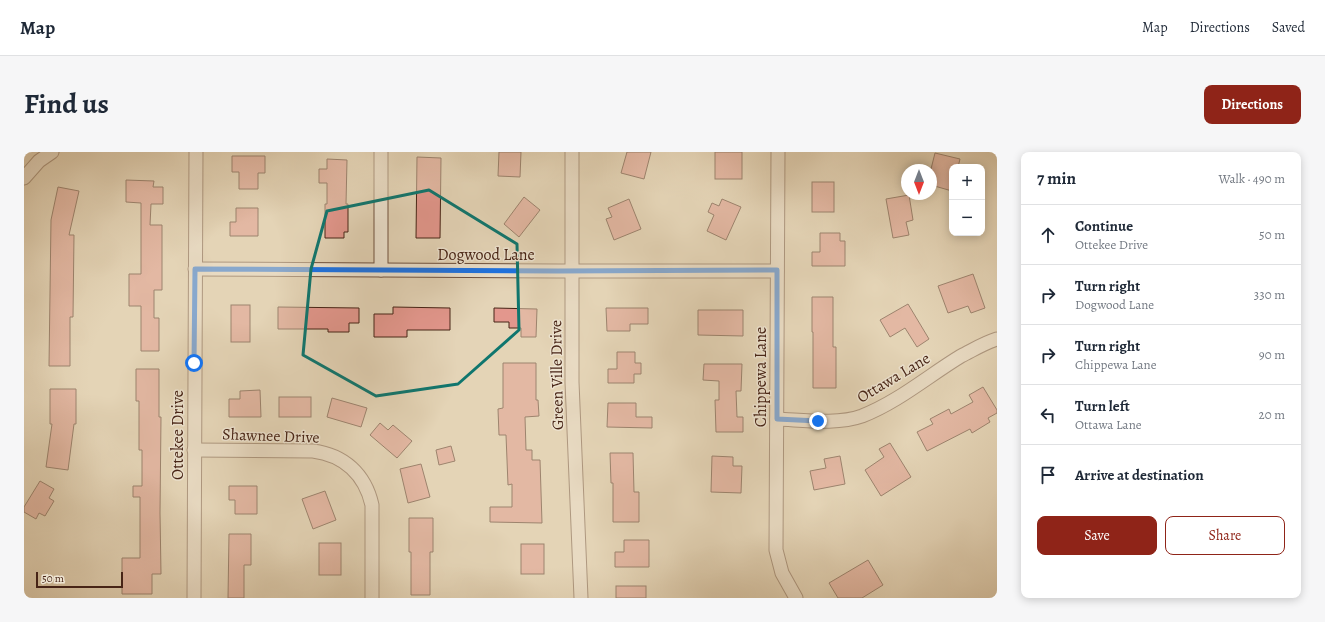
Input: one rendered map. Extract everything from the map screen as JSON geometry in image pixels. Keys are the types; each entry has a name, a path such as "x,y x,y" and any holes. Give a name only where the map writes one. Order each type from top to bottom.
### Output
{"street":[{"path":"24,178 39,160 52,152"},
{"name":"Ottekee Drive","path":"194,598 196,152"},
{"path":"381,270 382,152"},
{"name":"Green Ville Drive","path":"572,152 572,382 581,598"},
{"name":"Chippewa Lane","path":"778,152 776,550 782,572 796,598"},
{"name":"Dogwood Lane","path":"195,269 572,271 777,270"},
{"name":"Ottawa Lane","path":"777,419 843,420 861,416 892,400 975,348 997,340"},
{"name":"Shawnee Drive","path":"194,450 313,451 332,455 348,465 355,471 364,483 372,505 372,598"}],"highlighted area":[{"path":"429,190 517,244 519,330 458,384 376,396 303,355 311,269 327,211"}],"building":[{"path":"499,152 521,152 520,177 498,176"},
{"path":"627,152 651,152 644,179 621,173"},
{"path":"715,152 742,152 742,179 715,179"},
{"path":"935,153 960,159 959,164 949,164 949,190 937,187 937,164 932,164"},
{"path":"232,156 265,156 265,173 258,173 258,189 239,189 239,172 232,172"},
{"path":"417,157 441,158 440,238 416,238"},
{"path":"327,159 347,160 346,204 348,204 348,232 344,232 344,238 325,238 325,204 327,204 327,183 319,183 319,169 327,169"},
{"path":"126,180 154,181 153,187 163,187 163,204 151,204 150,225 162,225 162,290 154,290 154,318 159,318 159,351 141,351 141,306 129,306 129,274 141,274 141,203 126,202"},
{"path":"812,182 834,182 834,212 812,212"},
{"path":"58,187 79,191 69,235 74,235 73,317 70,317 70,366 49,366 51,220"},
{"path":"901,196 901,200 910,200 913,220 906,222 909,235 893,238 886,199"},
{"path":"524,197 540,210 519,237 504,224"},
{"path":"629,199 641,229 614,240 606,219 612,217 608,208"},
{"path":"722,199 741,207 726,240 707,231 714,215 708,212 712,203 719,206"},
{"path":"236,208 258,208 258,236 230,236 230,222 236,222"},
{"path":"820,233 840,233 840,241 845,241 845,266 812,266 812,252 820,252"},
{"path":"973,274 985,308 971,313 968,306 948,313 938,286"},
{"path":"812,297 833,297 833,347 836,347 836,388 813,388"},
{"path":"908,304 929,339 917,347 905,328 890,337 880,320"},
{"path":"231,305 250,305 250,342 231,342"},
{"path":"278,307 359,308 359,323 349,323 349,332 328,332 328,329 278,329"},
{"path":"393,307 450,308 450,330 407,330 407,337 374,337 374,314 393,314"},
{"path":"494,308 537,309 536,337 521,337 521,328 509,328 509,322 494,322"},
{"path":"606,308 648,308 648,324 630,324 630,331 607,331"},
{"path":"698,310 743,310 743,336 698,335"},
{"path":"617,352 635,352 635,363 641,363 641,374 634,374 634,383 608,383 608,369 617,369"},
{"path":"503,363 536,363 536,400 538,400 539,416 525,417 526,450 532,450 532,460 540,460 542,523 490,522 490,507 512,507 512,484 508,485 506,435 499,435 498,409 503,408"},
{"path":"704,364 742,364 741,391 736,391 737,417 743,417 743,432 716,432 715,400 719,400 719,381 703,380"},
{"path":"136,369 159,369 159,417 161,417 161,574 152,574 152,594 122,594 122,558 140,558 140,497 133,497 133,486 142,486 142,450 139,450 139,401 136,401"},
{"path":"983,387 997,410 997,413 988,418 990,422 972,433 970,429 927,451 917,432 933,424 930,419 949,409 951,414 973,402 969,395"},
{"path":"50,389 76,389 76,424 74,424 68,470 46,467 52,424 50,424"},
{"path":"260,390 261,417 229,417 229,399 240,399 240,391"},
{"path":"279,397 311,397 311,417 279,417"},
{"path":"332,398 367,408 361,427 327,417"},
{"path":"608,403 636,403 636,417 652,417 652,428 607,427"},
{"path":"380,423 388,430 393,425 412,441 397,458 370,435"},
{"path":"890,443 911,477 881,496 865,470 884,457 879,449"},
{"path":"451,446 455,461 439,465 436,450"},
{"path":"610,453 633,453 634,492 639,492 639,522 613,522 613,483 611,483"},
{"path":"712,456 733,457 733,466 742,466 741,493 711,492"},
{"path":"840,456 845,484 814,490 810,471 826,468 824,459"},
{"path":"421,464 430,497 408,503 400,469"},
{"path":"40,481 54,489 49,498 54,501 45,516 39,513 36,519 24,512 24,507"},
{"path":"229,486 257,486 257,514 235,514 235,500 229,500"},
{"path":"325,491 336,520 313,529 302,499"},
{"path":"409,518 433,518 433,552 430,552 430,595 411,595"},
{"path":"229,534 251,534 251,565 244,565 244,598 228,598"},
{"path":"624,540 649,540 649,567 615,567 615,552 624,552"},
{"path":"319,543 341,543 341,575 319,575"},
{"path":"521,544 544,544 544,574 521,574"},
{"path":"868,560 883,585 862,598 838,598 829,583"},
{"path":"616,586 646,586 646,598 616,598"}],"route":[{"path":"194,363 195,269 558,271 777,270 777,419 818,421"}]}
